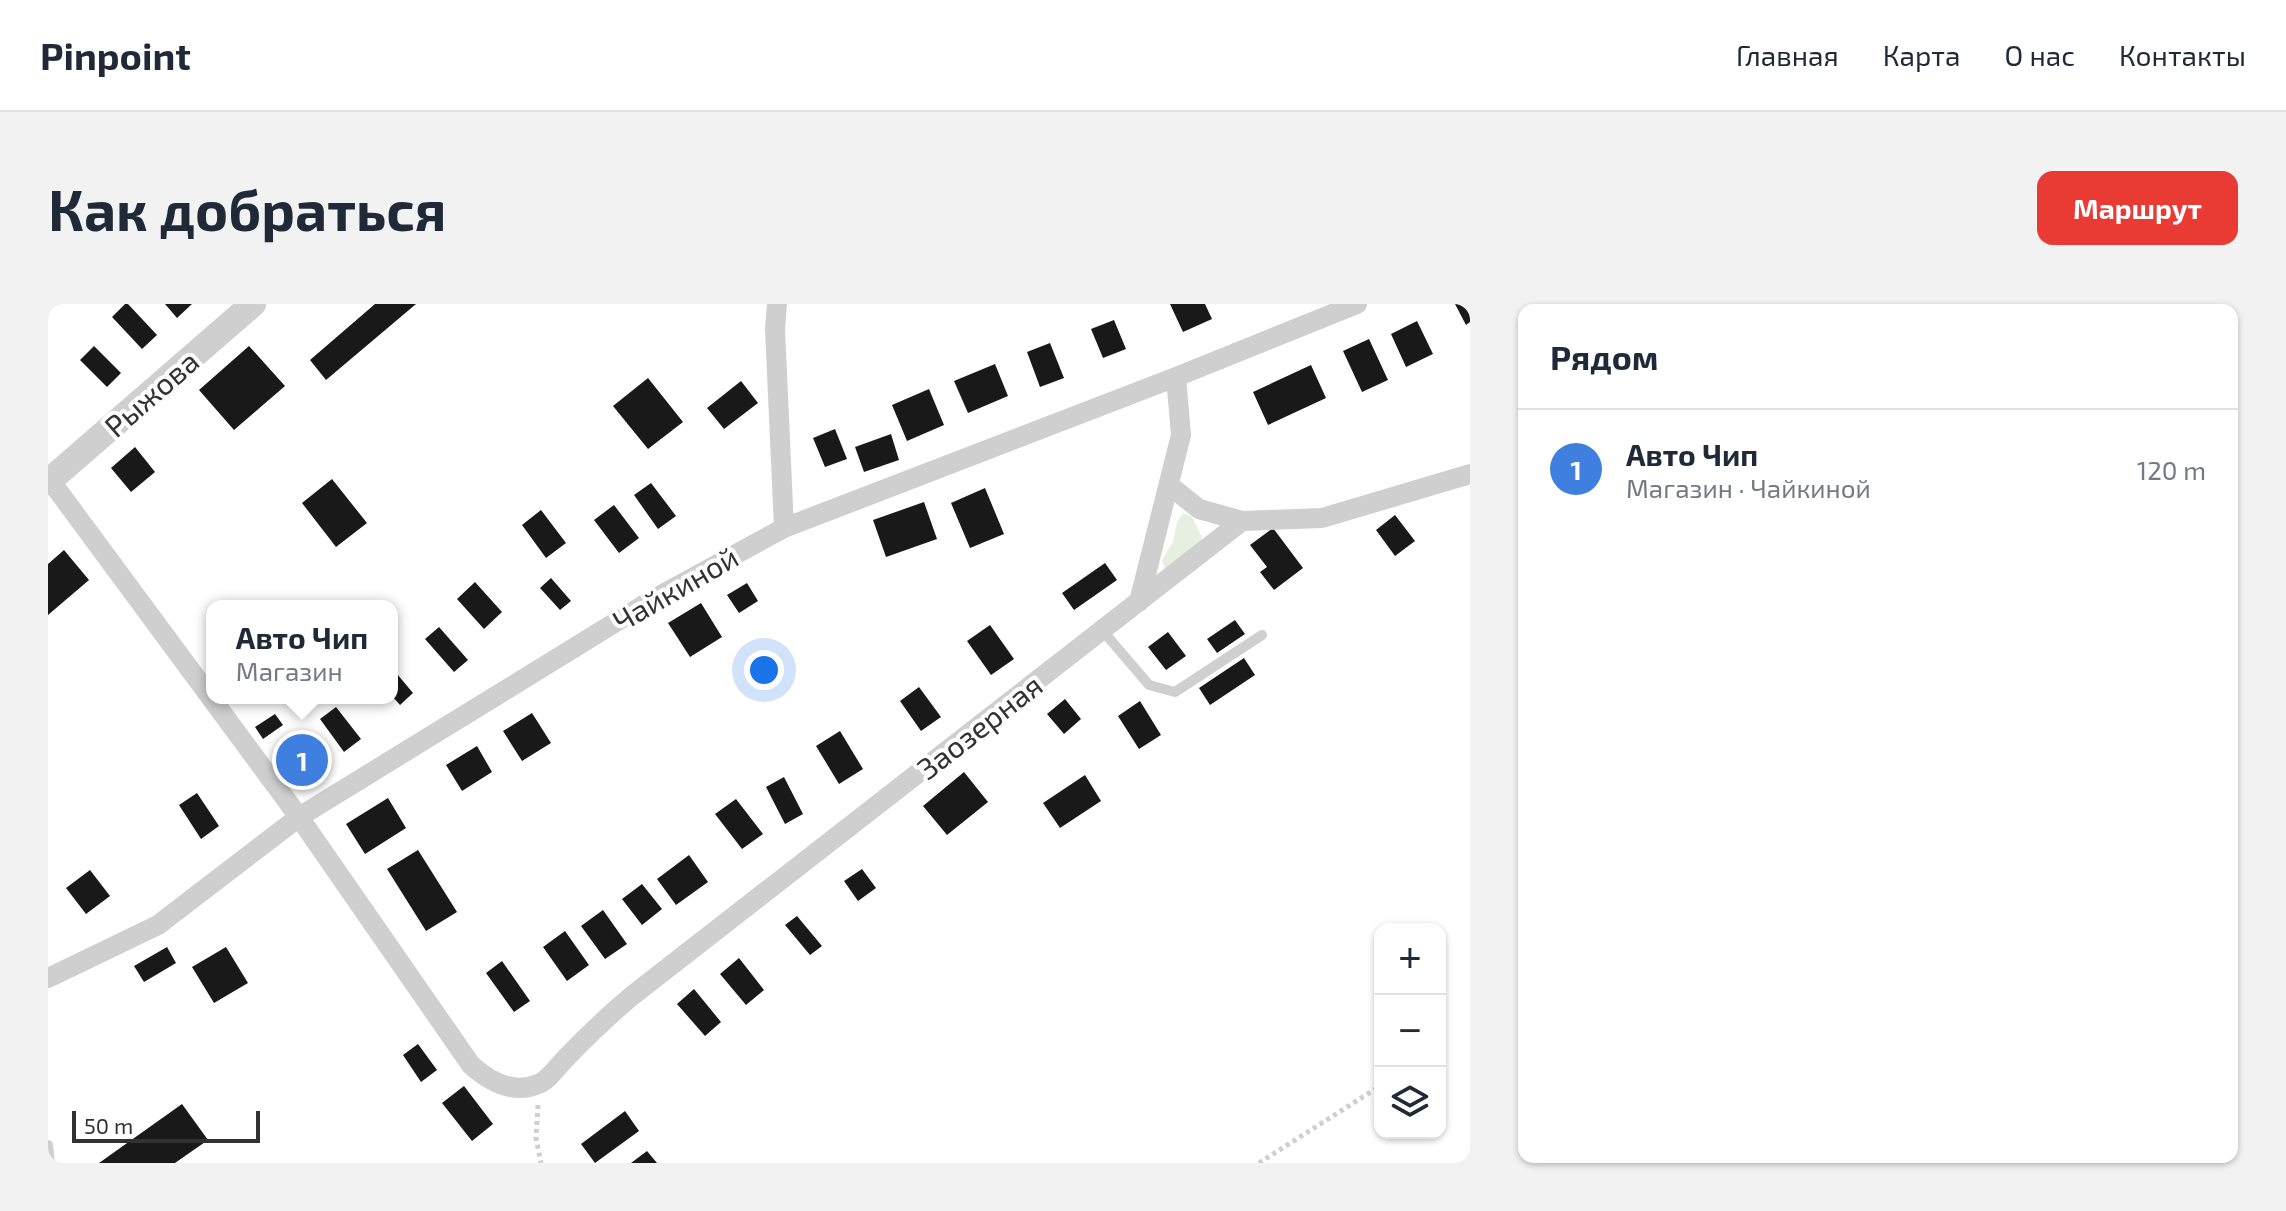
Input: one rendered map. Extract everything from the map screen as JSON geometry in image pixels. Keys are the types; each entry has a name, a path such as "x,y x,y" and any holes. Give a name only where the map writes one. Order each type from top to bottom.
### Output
{"street":[{"name":"Рыжова","path":"49,481 253,304"},
{"path":"777,304 775,329 784,528"},
{"name":"Чайкиной","path":"48,978 158,925 299,817 650,601 784,528 1357,304"},
{"path":"1139,602 1181,435 1176,377"},
{"path":"1169,485 1199,509 1242,521 1322,518 1470,474"},
{"path":"49,481 206,692"},
{"name":"Заозерная","path":"540,1084 633,995 1242,521"},
{"path":"215,704 299,817 471,1065 502,1086 540,1084"}],"lane":[{"path":"1102,630 1149,685 1175,692 1262,635"},
{"path":"48,1145 50,1163"}],"path":[{"path":"540,1084 536,1138 541,1163"},
{"path":"1259,1163 1374,1090"}],"shaded area":[{"path":"1183,513 1192,517 1202,537 1197,547 1165,569 1162,560 1173,542 1177,522"}],"building":[{"path":"125,304 157,335 142,349 112,317"},
{"path":"165,304 192,304 177,318"},
{"path":"375,304 416,304 326,380 310,360"},
{"path":"1170,304 1205,304 1212,319 1183,332"},
{"path":"1455,304 1470,304 1470,322 1466,325"},
{"path":"1114,320 1126,349 1103,358 1091,329"},
{"path":"1417,321 1433,354 1406,367 1391,334"},
{"path":"1369,339 1388,380 1362,392 1343,351"},
{"path":"1050,343 1064,378 1040,387 1027,352"},
{"path":"94,346 121,373 107,387 80,360"},
{"path":"249,346 285,386 234,430 199,390"},
{"path":"995,364 1008,396 968,413 954,381"},
{"path":"1311,365 1326,398 1268,425 1253,392"},
{"path":"648,378 683,422 648,449 613,406"},
{"path":"741,381 758,403 724,429 707,408"},
{"path":"929,389 944,425 907,441 892,405"},
{"path":"835,429 847,459 825,467 813,438"},
{"path":"891,434 899,460 864,472 855,447"},
{"path":"135,447 155,472 131,492 111,468"},
{"path":"332,479 367,523 336,547 302,503"},
{"path":"651,483 676,516 658,529 634,495"},
{"path":"985,488 1004,534 970,548 951,503"},
{"path":"924,502 937,539 886,557 873,520"},
{"path":"614,505 639,538 619,553 594,520"},
{"path":"541,510 566,543 546,558 522,525"},
{"path":"1395,515 1415,541 1395,556 1376,530"},
{"path":"1273,528 1303,568 1274,590 1260,572 1267,567 1250,545"},
{"path":"64,550 89,580 48,615 48,564"},
{"path":"1105,563 1117,580 1074,610 1062,593"},
{"path":"551,578 571,601 560,610 540,588"},
{"path":"475,582 502,612 484,629 457,599"},
{"path":"747,583 758,601 739,613 727,595"},
{"path":"701,603 722,637 690,657 668,623"},
{"path":"1235,620 1245,634 1217,653 1207,639"},
{"path":"990,625 1014,659 991,675 967,641"},
{"path":"439,627 468,660 454,672 425,639"},
{"path":"1168,632 1186,656 1166,670 1148,647"},
{"path":"1244,658 1255,675 1210,705 1199,688"},
{"path":"398,675 413,693 400,705 398,703"},
{"path":"919,687 941,717 921,731 900,701"},
{"path":"1065,699 1081,719 1064,734 1047,714"},
{"path":"1140,701 1161,735 1139,749 1118,716"},
{"path":"336,707 361,739 344,752 320,719"},
{"path":"532,713 551,743 522,761 503,731"},
{"path":"275,714 283,725 263,739 255,727"},
{"path":"840,731 863,769 839,784 816,746"},
{"path":"299,743 323,773 304,788 280,758"},
{"path":"477,746 492,772 462,791 446,765"},
{"path":"964,772 988,802 947,835 923,806"},
{"path":"1085,775 1101,801 1060,828 1043,803"},
{"path":"784,777 803,814 785,824 766,787"},
{"path":"197,793 219,826 201,839 179,805"},
{"path":"388,798 406,828 365,854 346,824"},
{"path":"736,799 763,834 742,849 715,814"},
{"path":"418,850 457,912 426,931 387,869"},
{"path":"689,855 708,882 676,905 657,879"},
{"path":"862,869 876,888 858,901 844,881"},
{"path":"90,870 110,896 86,914 66,888"},
{"path":"642,884 662,909 642,925 622,899"},
{"path":"603,910 627,944 605,959 581,926"},
{"path":"797,916 822,946 810,955 785,925"},
{"path":"565,931 589,965 567,981 543,947"},
{"path":"167,947 176,963 144,982 134,966"},
{"path":"226,947 248,983 214,1003 192,967"},
{"path":"739,958 764,990 746,1005 720,974"},
{"path":"502,961 530,1001 514,1012 486,973"},
{"path":"694,989 721,1022 705,1036 677,1004"},
{"path":"418,1044 437,1070 421,1082 403,1055"},
{"path":"464,1086 493,1124 472,1141 442,1103"},
{"path":"182,1104 208,1140 175,1163 99,1163"},
{"path":"625,1111 639,1131 595,1163 581,1144"},
{"path":"647,1151 657,1163 631,1163"}],"place":[{"name":"Авто Чип","path":"302,760"}]}
